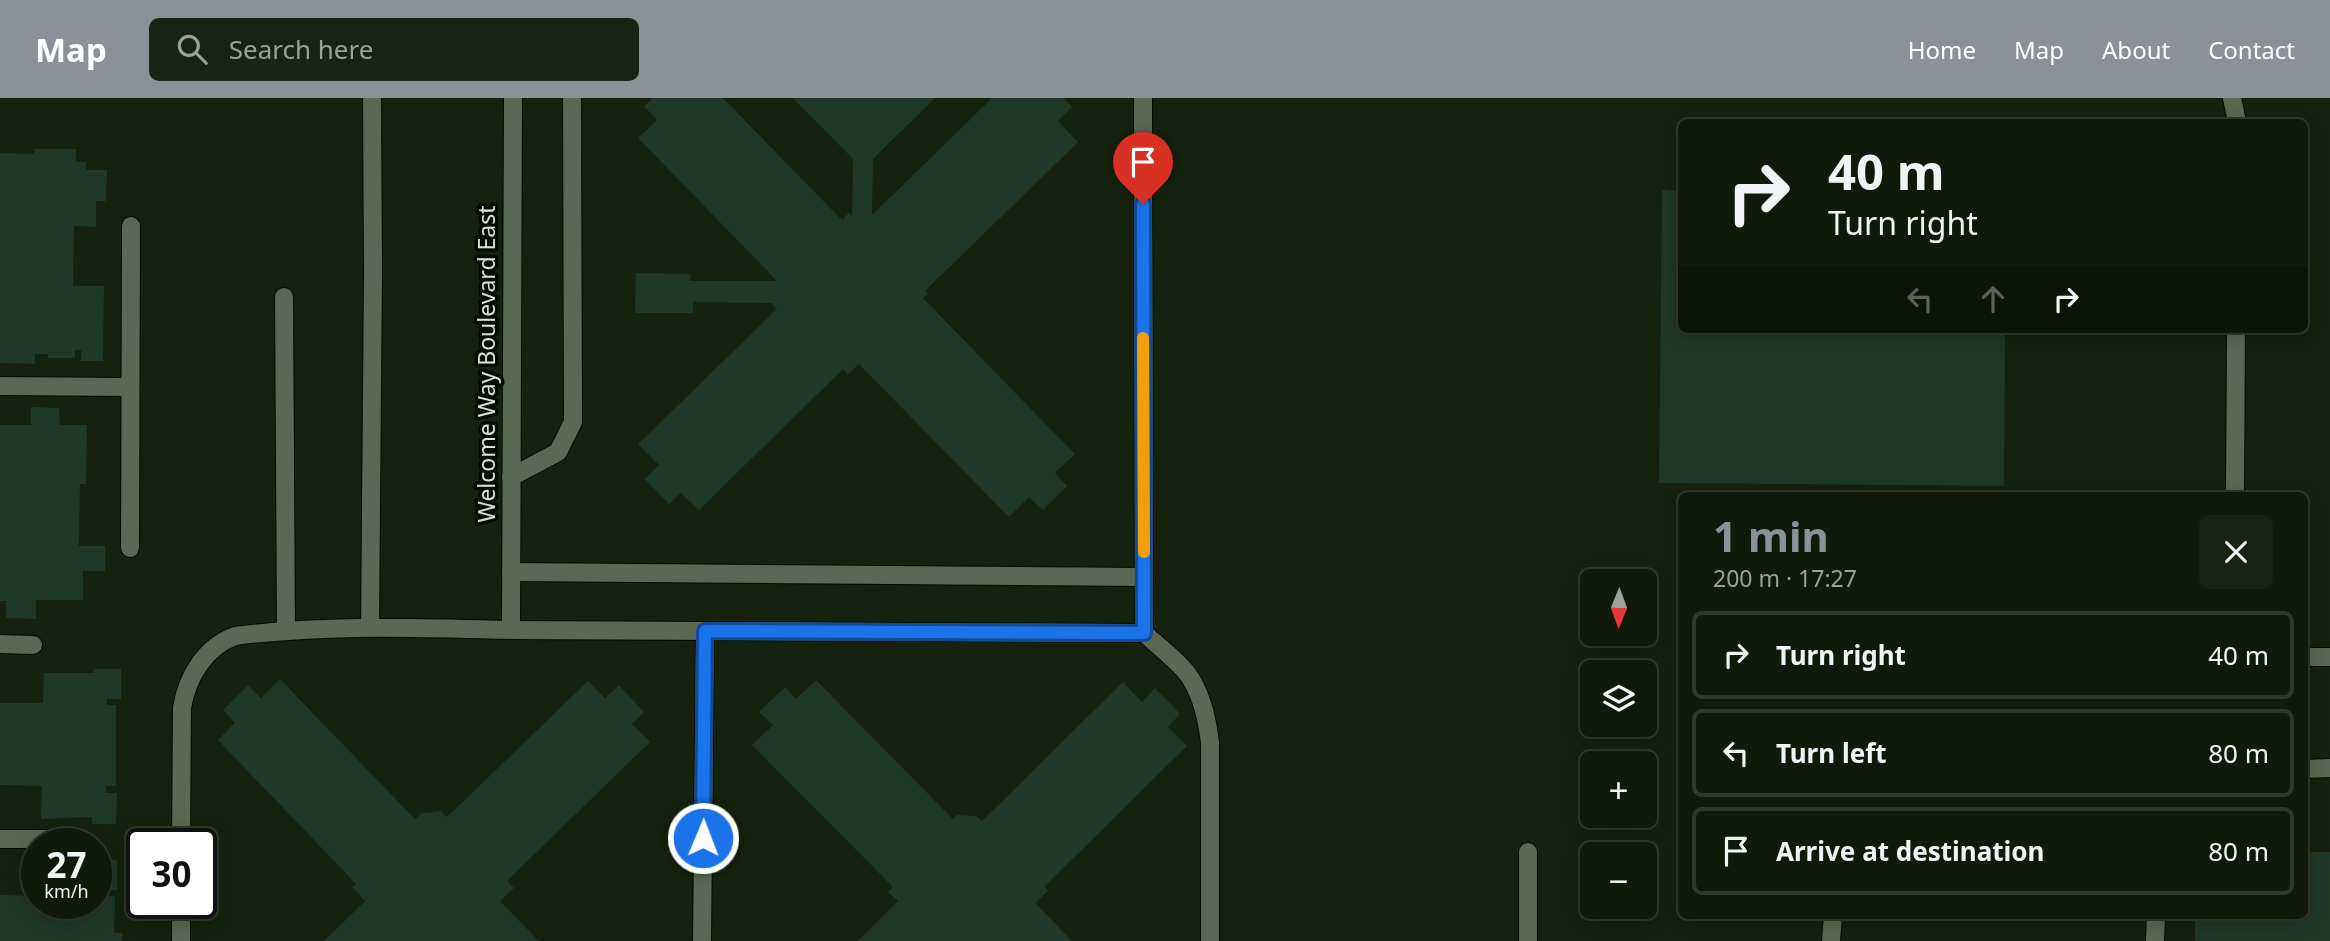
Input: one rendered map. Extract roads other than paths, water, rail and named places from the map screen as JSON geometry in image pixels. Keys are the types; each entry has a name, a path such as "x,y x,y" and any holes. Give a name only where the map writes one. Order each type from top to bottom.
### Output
{"street":[{"path":"370,628 372,98"},
{"name":"Welcome Way Boulevard East","path":"510,630 513,98"},
{"path":"511,477 558,452 573,422 572,98"},
{"path":"1143,98 1144,633"},
{"path":"2232,98 2236,119"},
{"path":"130,548 131,226"},
{"path":"284,297 286,629"},
{"path":"2235,492 2236,333"},
{"path":"0,386 130,387"},
{"path":"511,572 1144,577"},
{"path":"181,828 184,694 202,659 228,638 286,629 370,628 1144,633 1191,679 1201,698 1206,718 1210,742 1210,941"},
{"path":"702,941 705,631"},
{"path":"0,645 33,645"},
{"path":"2308,657 2330,657"},
{"path":"2308,769 2330,768"},
{"path":"0,839 21,839"},
{"path":"1528,852 1528,941"},
{"path":"181,919 181,941"},
{"path":"1831,941 1833,919"},
{"path":"2155,941 2156,919"}]}
